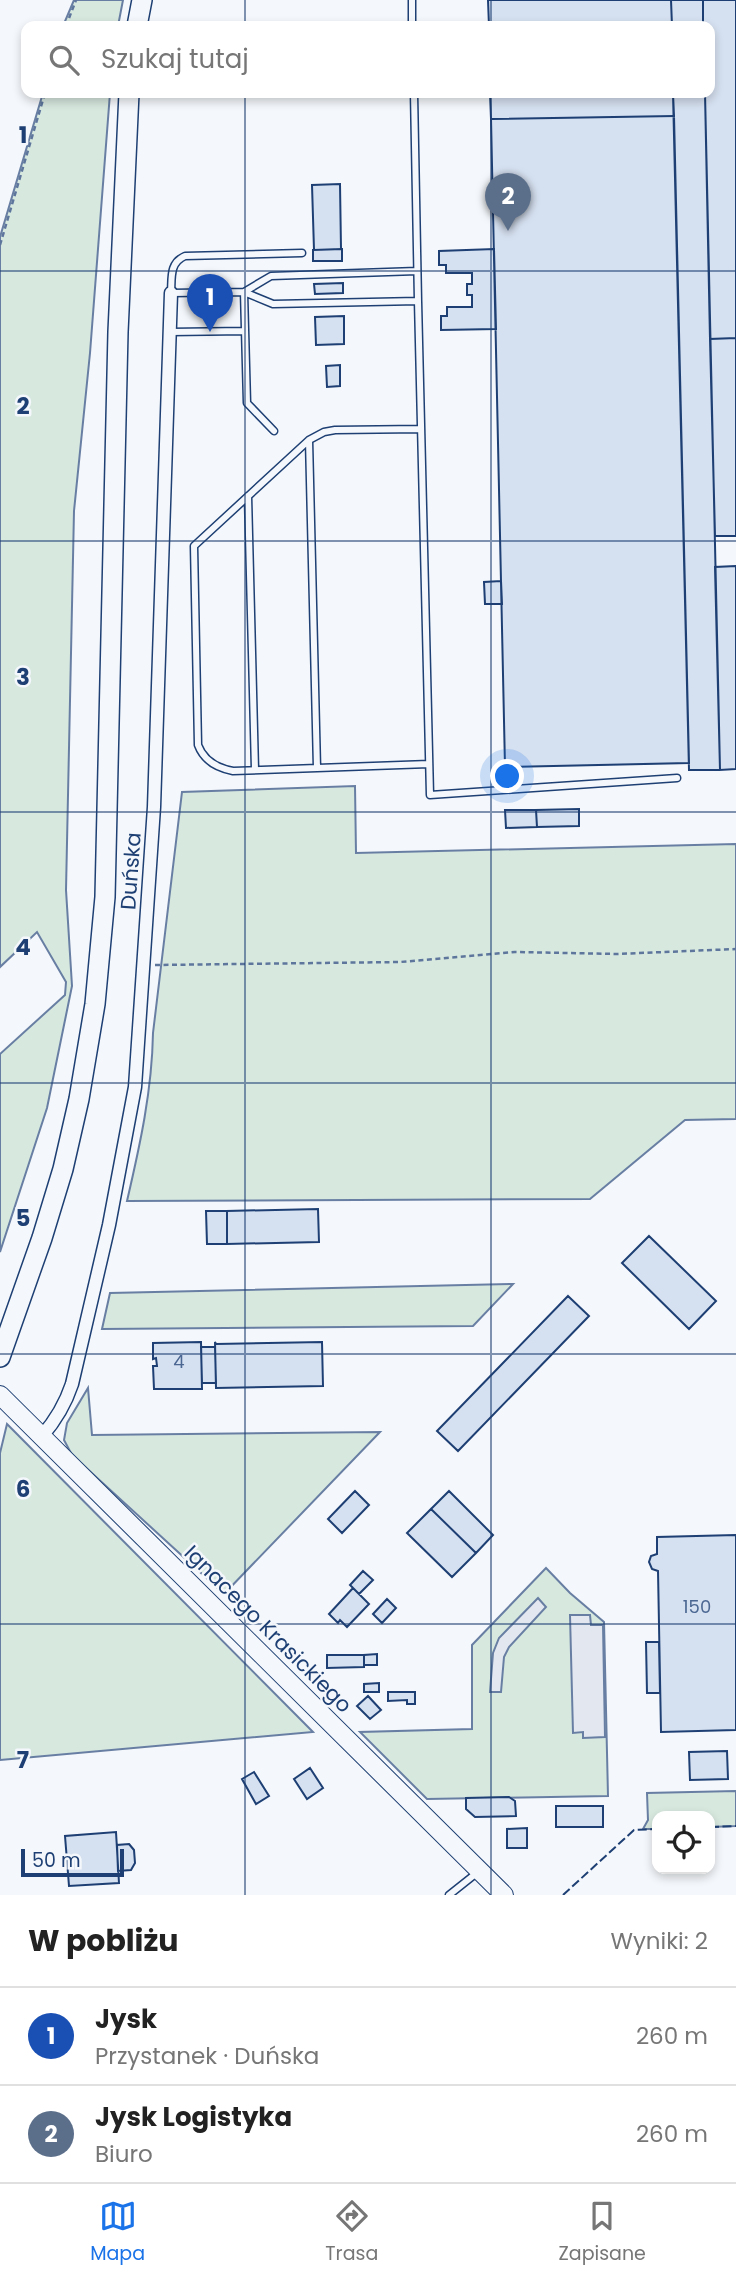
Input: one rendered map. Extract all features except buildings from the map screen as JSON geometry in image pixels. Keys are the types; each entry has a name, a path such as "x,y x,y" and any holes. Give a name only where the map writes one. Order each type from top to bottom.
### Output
{"main road":[{"path":"138,21 142,0"},
{"path":"0,1357 63,1169 79,1099 95,1004 105,897 117,332 129,98"}],"street":[{"name":"Duńska","path":"42,1436 65,1404 72,1384 109,1225 132,1106 145,965 158,721 172,293"},
{"name":"Ignacego Krasickiego","path":"0,1395 504,1895"}],"lane":[{"path":"412,0 412,21"},
{"path":"414,98 429,795 677,778"},
{"path":"302,253 185,256 177,260 173,267 172,293 244,292 273,304 418,301"},
{"path":"244,292 271,276 418,271"},
{"path":"244,292 247,403 274,431"},
{"path":"170,332 245,331"},
{"path":"421,429 324,432 309,440 194,546 198,732 201,753 217,766 233,771 429,764"},
{"path":"309,440 317,768"},
{"path":"248,496 255,770"},
{"path":"449,1895 480,1871"}],"path":[{"path":"68,21 76,0"},
{"path":"0,244 44,98"},
{"path":"145,965 400,962 514,952 617,954 736,949"}],"shaded area":[{"path":"74,0 123,0 119,21 65,21"},
{"path":"42,98 110,98 90,353 74,511 66,890 72,986 47,1108 0,1252 0,1054 65,995 66,982 37,932 0,967 0,237"},
{"path":"355,786 356,853 736,844 736,1119 685,1120 590,1199 127,1201 148,1097 153,1033 182,792"},
{"path":"513,1284 473,1326 102,1329 110,1293"},
{"path":"88,1388 92,1435 380,1432 224,1594 72,1455 64,1440 67,1423"},
{"path":"7,1424 313,1732 0,1760 0,1453"},
{"path":"546,1568 604,1622 608,1796 427,1799 360,1732 472,1729 472,1645"},
{"path":"538,1598 546,1607 509,1647 504,1657 501,1692 490,1692 493,1653 499,1638"},
{"path":"570,1615 590,1615 591,1625 603,1625 605,1737 583,1738 583,1732 573,1733"},
{"path":"736,1791 736,1826 715,1827 715,1811 652,1811 652,1829 643,1829 648,1820 647,1793"}],"fence":[{"path":"715,1827 736,1826"},
{"path":"563,1895 634,1830 652,1829"}],"place":[{"name":"Jysk Logistyka","path":"508,231"},
{"name":"Jysk","path":"210,332"}]}
